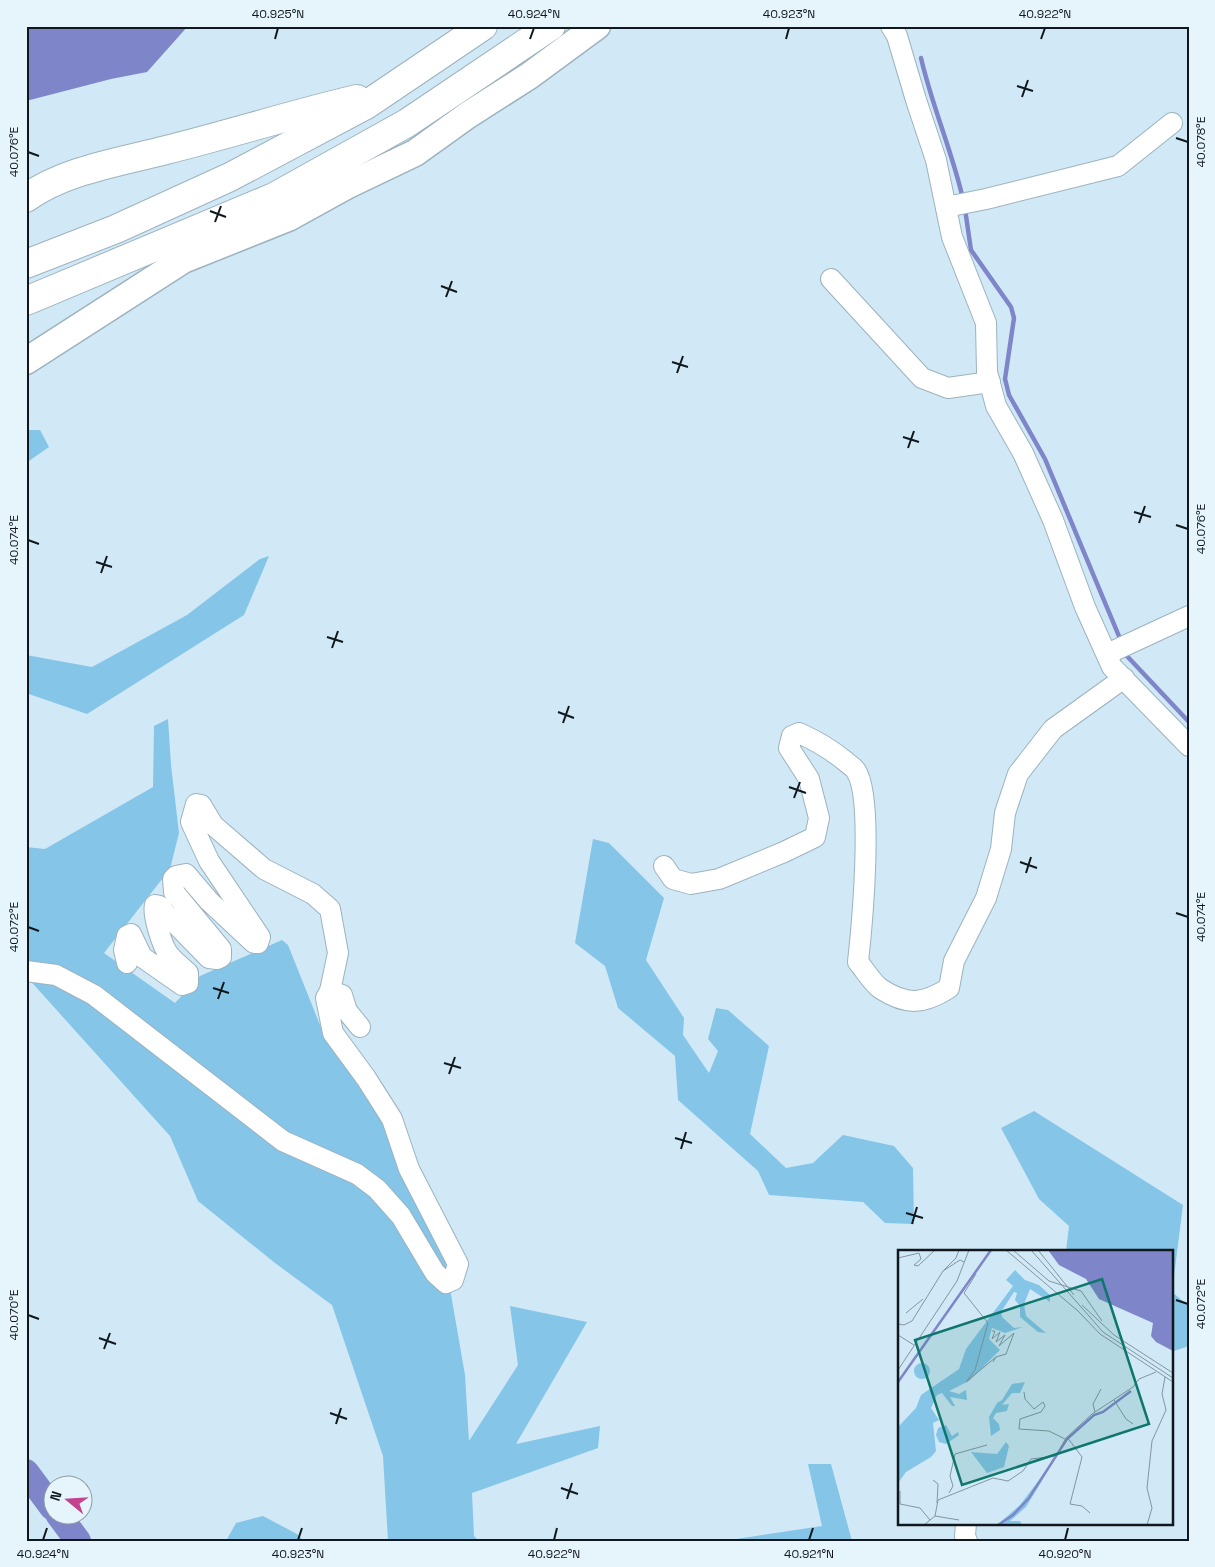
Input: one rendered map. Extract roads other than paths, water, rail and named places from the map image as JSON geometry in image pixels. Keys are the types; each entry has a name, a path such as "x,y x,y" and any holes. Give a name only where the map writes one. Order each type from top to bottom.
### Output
{"highway":[{"path":"26,264 116,229 230,177 366,106 483,26"},
{"path":"26,301 274,198 407,123 551,26"},
{"path":"26,198 38,189 97,166 166,150 268,121 388,91"}],"main road":[{"path":"26,361 183,260 288,218 346,186 415,153 468,115 529,76 597,26"}],"street":[{"path":"891,26 897,36 936,160 952,237 986,323 988,372 996,406 1023,453 1053,520 1085,607 1112,666 1189,746"},
{"path":"946,207 1118,166 1172,123"},
{"path":"831,279 922,378 948,388 990,382"},
{"path":"1107,654 1189,616"},
{"path":"664,866 673,879 691,884 719,879 815,837 819,818 809,779 789,748 792,736 799,733 824,744 856,770 862,787 865,824 864,885 858,962 880,988 897,996 911,1002 935,997 949,988 954,961 986,898 1001,849 1005,812 1018,774 1053,730 1124,678"},
{"path":"26,971 56,976 94,995 283,1141 357,1174 378,1189 401,1216 435,1273 446,1283 453,1280 458,1264 409,1169 392,1119 366,1078 333,1033 326,998 330,991 338,953 330,909 313,894 264,869 213,825 201,805 196,804 191,822 209,861 260,937 258,942 254,943 222,913 186,874 176,876 173,879 174,892 221,949 221,957 217,959 209,958 160,906 155,905 156,920 167,952 188,973 188,983 182,986 142,957 131,934 127,936 124,950 127,963"},
{"path":"330,991 342,995 347,1011 360,1027"},
{"path":"966,1524 965,1536 967,1541"}],"waterway":[{"path":"921,58 963,199"},
{"path":"965,209 971,250 1011,307 1014,318 1005,379 1009,395 1045,459 1121,641"},
{"path":"1125,651 1126,655 1189,722"},
{"path":"26,1472 42,1494"},
{"path":"65,1524 78,1541"}]}
